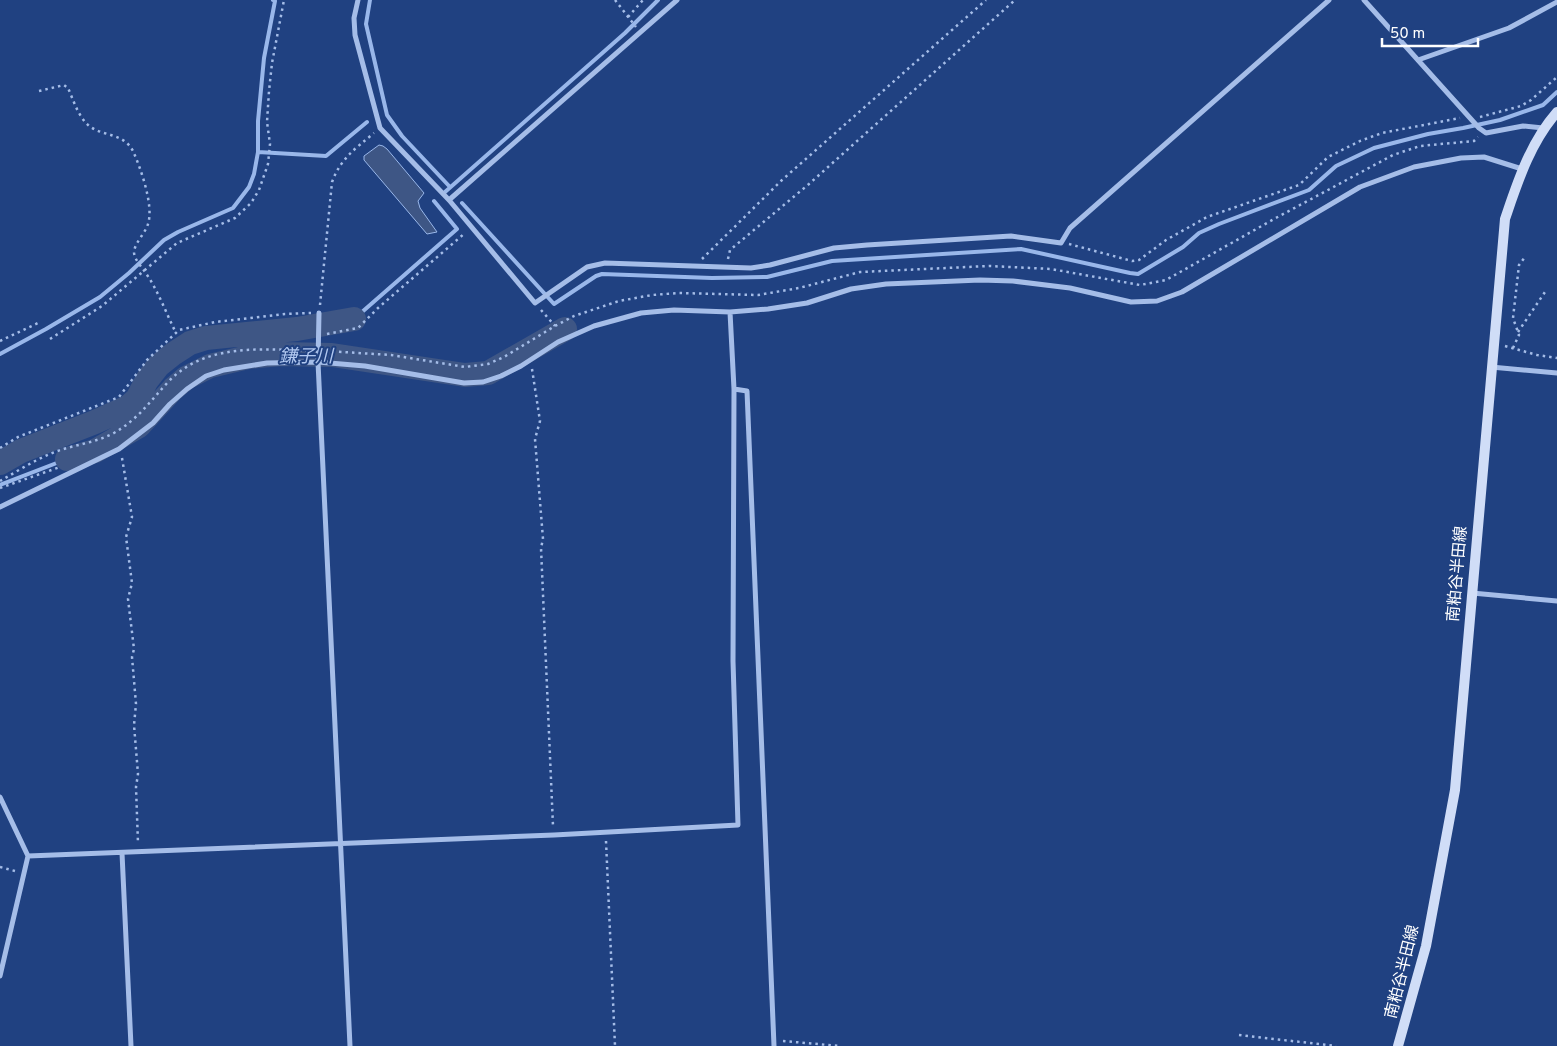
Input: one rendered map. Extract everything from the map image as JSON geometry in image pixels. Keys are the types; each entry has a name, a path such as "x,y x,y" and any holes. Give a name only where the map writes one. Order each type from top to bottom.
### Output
{"main road":[{"name":"南粕谷半田線","path":"1398,1046 1426,946 1455,790 1505,219 1522,169 1544,128 1557,112"}],"street":[{"path":"358,0 354,18 355,35 380,128 449,200 535,303 587,267 604,263 752,268 834,248 867,245 1011,236 1061,243 1070,228 1329,0"},
{"path":"449,200 676,0"},
{"path":"1364,0 1479,128 1486,133 1524,126 1544,128"},
{"path":"1418,60 1509,28 1557,2"},
{"path":"0,507 119,449 153,423 170,404 206,376 224,370 267,363 318,362 365,366 464,383 483,382 501,376 558,342 594,326 641,313 674,310 730,312 768,309 806,303 851,289 886,284 980,280 1013,281 1070,288 1131,302 1157,301 1182,292 1360,187 1389,175 1414,167 1461,158 1484,157 1522,169"},
{"path":"28,856 554,835 738,825 733,661 734,389 730,312"},
{"path":"319,313 318,362 350,1046"},
{"path":"1491,367 1557,373"},
{"path":"734,389 747,390 774,1043"},
{"path":"1471,593 1557,601"},
{"path":"0,797 28,856 0,976"},
{"path":"122,853 131,1046"}],"path":[{"path":"50,339 102,306 177,243 241,214 251,203 259,190 268,164 270,144 268,122 269,91 272,63 284,0"},
{"path":"615,0 640,32"},
{"path":"628,17 643,0"},
{"path":"696,266 782,180 986,0"},
{"path":"727,268 730,250 809,184 1016,0"},
{"path":"1061,243 1132,261 1139,260 1166,240 1207,217 1299,184 1328,157 1360,140 1382,133 1459,118 1472,119 1521,106 1531,100 1557,77"},
{"path":"39,90 64,86 68,88 83,119 89,126 118,136 129,145 133,152 147,193 150,209 149,223 134,252 135,257 176,333"},
{"path":"0,448 18,437 119,397 147,360 179,330 215,322 285,314 319,313 332,182 338,168 348,154 380,128"},
{"path":"319,336 358,328 378,308 472,228"},
{"path":"1513,348 1518,338 1513,318 1519,266 1524,257"},
{"path":"1518,332 1548,289"},
{"path":"535,303 555,326"},
{"path":"0,481 51,453 88,443 111,434 131,422 171,379 201,359 222,353 256,349 339,351 391,355 465,367 476,367 504,357 574,316 601,307"},
{"path":"0,341 38,323"},
{"path":"1493,343 1537,355 1557,358"},
{"path":"529,361 532,367 540,421 535,439 543,539 541,548 554,835"},
{"path":"119,449 132,517 126,537 132,583 128,599 134,649 132,657 136,704 134,725 138,774 136,787 138,852"},
{"path":"0,488 56,467 68,467 75,470"},
{"path":"606,832 615,1046"},
{"path":"0,867 24,873"},
{"path":"1239,1035 1336,1046"},
{"path":"774,1043 840,1046"}],"water":[{"path":"379,145 387,149 424,193 418,201 420,208 437,232 427,234 364,160 364,156"}],"waterway":[{"path":"258,152 258,121 264,58 275,1 273,0"},
{"path":"370,0 366,24 387,115 402,136 450,187"},
{"path":"445,192 625,33 658,0"},
{"path":"462,203 554,304 602,274 712,278 767,277 832,261 1021,249 1138,274 1183,247 1199,233 1309,190 1336,166 1374,148 1428,134 1500,120 1543,105 1557,92"},
{"path":"0,354 100,297 164,240 233,208 249,187 254,174 258,152 326,156 367,122"},
{"path":"354,319 457,229 434,201"},
{"name":"鎌子川","path":"0,463 21,451 128,407 137,399 147,380 158,366 190,343 206,338 297,329 354,319"},
{"name":"鎌子川","path":"67,459 95,451 139,426 173,389 186,378 210,366 248,357 281,354 332,355 465,375 488,373 565,329"},
{"path":"0,485 67,459"}]}
